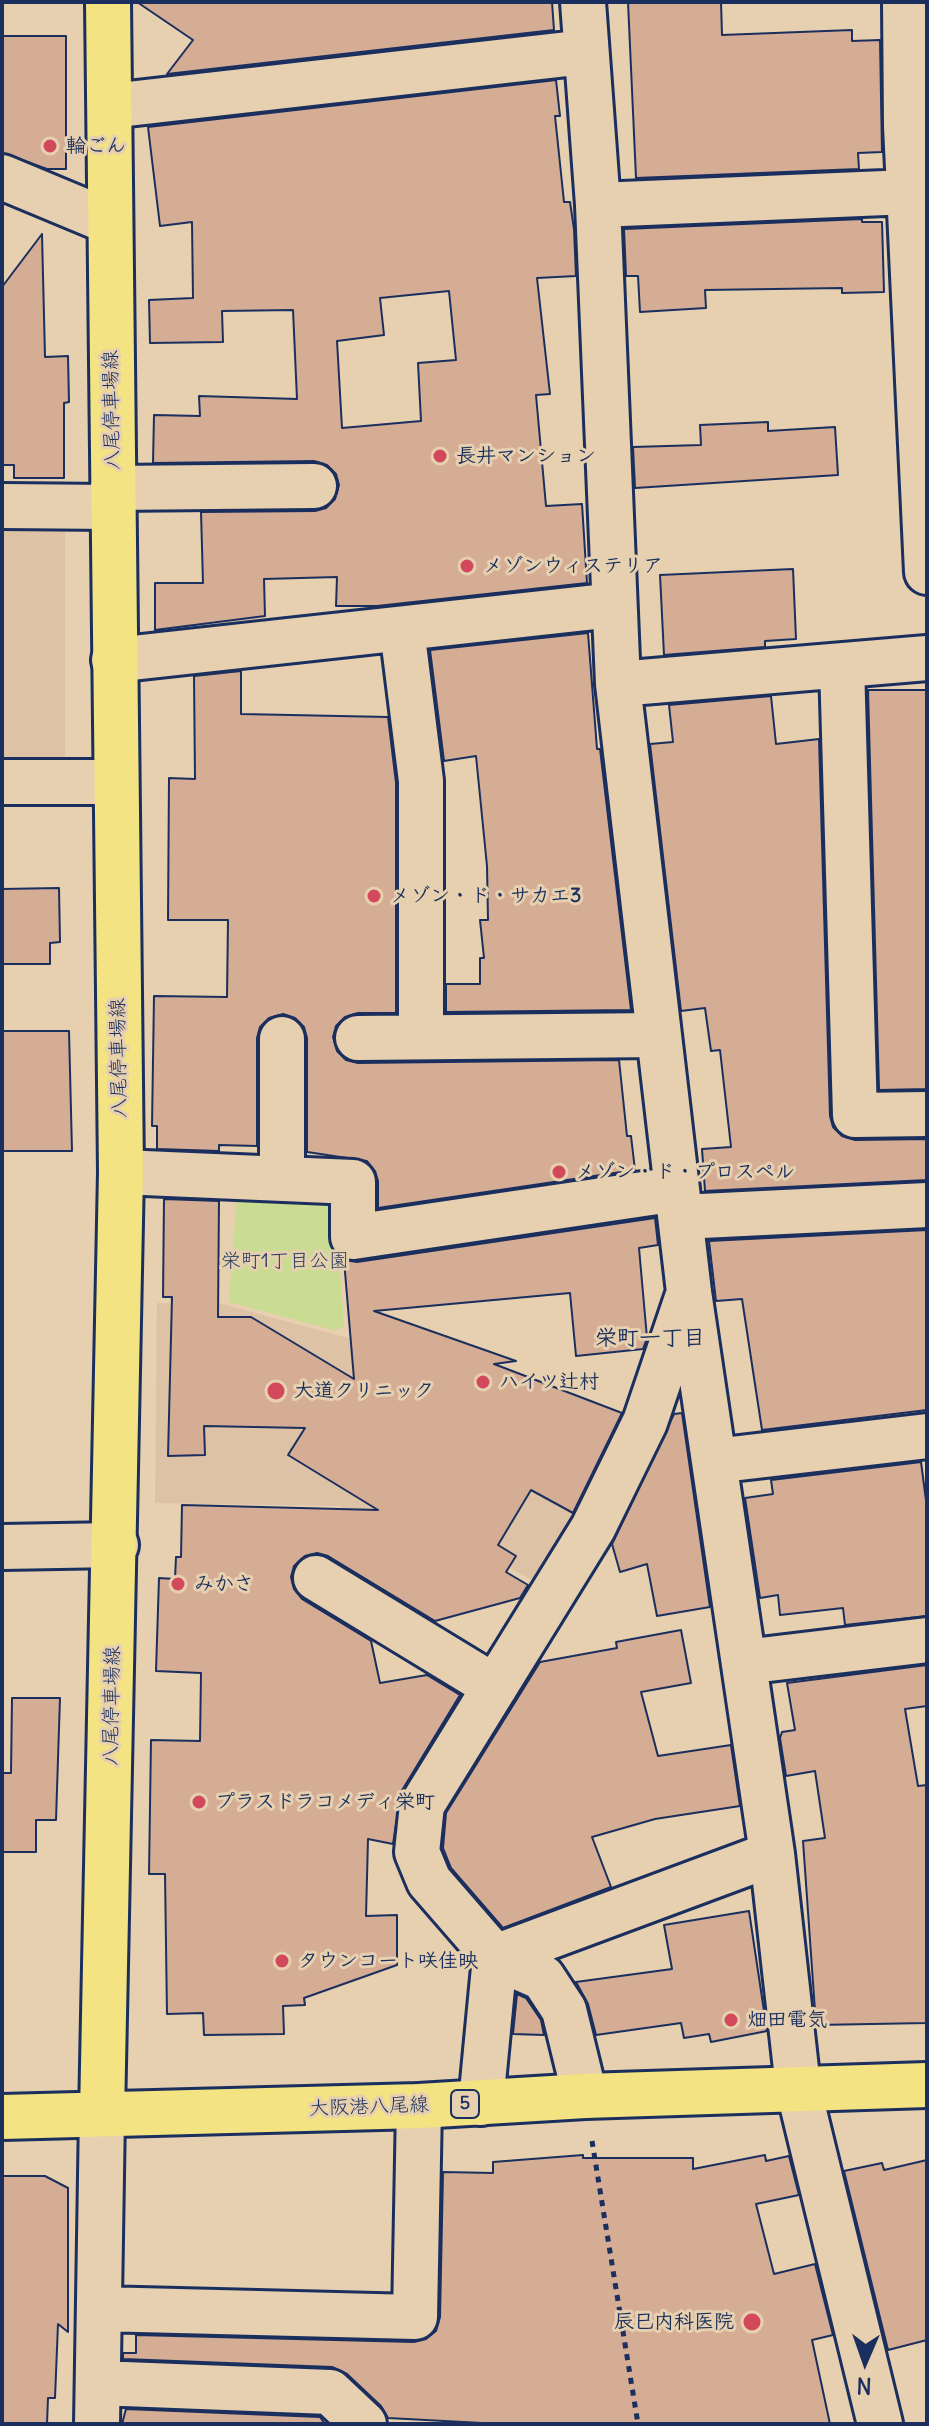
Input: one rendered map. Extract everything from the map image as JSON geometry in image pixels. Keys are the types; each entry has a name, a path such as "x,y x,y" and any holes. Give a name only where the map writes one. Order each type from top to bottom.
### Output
{"main road":[{"name":"八尾停車場線","path":"102,2114 116,1545 121,1172 114,782 108,2"},
{"name":"大阪港八尾線","path":"2,2117 481,2103 588,2116 798,2087 927,2085"}],"street":[{"path":"583,2 598,205 618,684 689,1292 772,1854 798,2087 880,2424"},
{"path":"905,2 916,126 909,192 921,332 927,572"},
{"path":"110,106 585,52"},
{"path":"2,177 110,222"},
{"path":"598,205 909,192"},
{"path":"2,506 314,486"},
{"path":"114,660 614,605"},
{"path":"402,629 421,781 421,1037"},
{"path":"618,684 927,658"},
{"path":"842,665 855,1115 927,1114"},
{"path":"2,782 114,782"},
{"path":"358,1038 659,1035"},
{"path":"282,1039 282,1179"},
{"path":"121,1172 353,1182 353,1237 679,1203 927,1205"},
{"path":"588,2116 564,2010 543,1978 495,1957 429,1881 417,1852 422,1805 593,1528 639,1436 689,1292"},
{"path":"714,1461 927,1436"},
{"path":"2,1547 116,1545"},
{"path":"316,1578 495,1687"},
{"path":"744,1662 927,1640"},
{"path":"495,1957 772,1854"},
{"path":"481,2103 495,1957"},
{"path":"99,2309 415,2317 419,2106"},
{"path":"102,2114 97,2404 330,2392 364,2424"}],"path":[{"path":"588,2116 638,2424"}],"shaded area":[{"path":"2,522 65,522 65,762 2,762"},
{"path":"157,1303 222,1304 359,1341 550,1466 594,1484 537,1583 470,1546 454,1574 340,1506 155,1503"}],"green space":[{"name":"栄町1丁目公園","path":"237,1194 335,1200 344,1327 334,1330 229,1302"}],"building":[{"path":"137,2 552,2 554,30 167,74 193,40"},
{"path":"628,2 721,2 722,35 852,30 852,41 880,40 882,152 858,153 859,169 636,178"},
{"path":"2,36 66,36 66,169 47,169 2,153"},
{"path":"556,80 560,116 555,116 564,202 570,202 574,229 576,276 537,278 550,394 536,395 546,506 582,504 587,583 377,606 336,606 337,577 264,579 265,616 155,630 155,583 203,583 201,512 315,511 326,508 335,499 339,485 336,474 327,465 314,461 153,463 154,415 200,416 199,396 297,399 293,310 222,311 223,342 150,343 149,300 193,298 192,222 160,226 148,127","holes":["449,291 456,360 418,363 421,421 342,428 337,341 384,335 380,298"]},
{"path":"862,219 862,222 882,222 884,292 842,293 842,288 705,290 706,308 640,312 638,276 626,276 624,229"},
{"path":"42,234 45,357 68,356 69,402 64,403 64,478 14,478 14,465 2,465 2,287"},
{"path":"768,422 768,431 835,427 838,475 635,488 633,447 701,445 700,425"},
{"path":"793,569 796,639 765,641 765,647 664,655 660,575"},
{"path":"588,633 597,749 600,749 631,1010 446,1012 446,984 480,984 480,958 484,958 480,920 488,920 487,866 476,756 444,761 430,650"},
{"path":"241,671 241,714 388,717 396,783 396,1013 358,1013 345,1017 336,1026 333,1037 337,1051 346,1060 358,1063 619,1060 627,1136 631,1136 635,1170 378,1208 378,1181 367,1161 307,1152 307,1038 304,1027 295,1018 283,1014 269,1018 260,1027 257,1038 257,1146 219,1145 219,1151 157,1149 157,1126 152,1126 154,996 227,997 228,920 168,920 169,778 195,779 194,676"},
{"path":"868,690 927,690 927,1089 879,1090"},
{"path":"771,696 776,744 819,739 830,1116 833,1127 842,1136 855,1140 927,1139 927,1180 705,1191 702,1149 731,1147 720,1050 711,1051 705,1008 681,1011 650,744 673,742 669,705"},
{"path":"59,888 60,942 50,943 50,964 2,964 2,889"},
{"path":"2,1031 69,1031 72,1151 2,1151"},
{"path":"164,1199 219,1201 218,1317 251,1317 354,1379 344,1260 357,1262 655,1218 658,1245 639,1248 647,1338 643,1349 576,1356 570,1293 374,1311 516,1361 494,1364 622,1413 573,1513 531,1490 498,1545 516,1556 506,1572 528,1585 520,1598 435,1621 328,1556 317,1553 305,1556 294,1566 291,1577 294,1589 302,1599 371,1641 380,1683 427,1675 460,1695 401,1792 393,1844 368,1839 366,1916 397,1915 397,1965 304,1998 305,2005 283,2006 284,2034 204,2035 203,2013 167,2014 165,1874 149,1874 151,1740 200,1741 201,1673 156,1671 159,1578 175,1579 176,1557 181,1557 182,1505 378,1510 288,1455 305,1428 204,1426 205,1455 168,1456 172,1297 163,1297"},
{"path":"927,1230 927,1410 762,1430 742,1299 716,1301 709,1241"},
{"path":"682,1413 710,1607 657,1616 647,1564 620,1572 612,1544 674,1414"},
{"path":"921,1462 927,1508 927,1616 845,1625 843,1608 780,1615 778,1595 760,1598 745,1498 773,1494 771,1480"},
{"path":"681,1630 691,1683 641,1692 658,1756 731,1745 740,1806 655,1819 592,1837 611,1887 503,1928 451,1868 443,1848 446,1813 540,1662 617,1648 616,1642"},
{"path":"927,1665 927,1706 905,1709 918,1786 927,1785 927,2023 816,2025 803,1841 825,1838 815,1771 786,1776 780,1738 782,1732 795,1730 787,1683"},
{"path":"12,1698 60,1698 56,1820 36,1820 36,1852 2,1852 2,1773 11,1773"},
{"path":"749,1911 767,2031 711,2042 709,2034 684,2038 681,2023 596,2035 588,2004 576,1982 672,1969 664,1925"},
{"path":"517,1994 526,1998 541,2020 544,2035 513,2034"},
{"path":"583,2155 583,2158 693,2158 693,2169 765,2155 766,2161 789,2156 799,2195 756,2204 774,2274 815,2264 833,2335 812,2340 830,2424 501,2424 388,2418 381,2406 347,2374 332,2367 123,2359 123,2353 136,2353 136,2335 414,2342 426,2339 436,2331 440,2317 443,2172 493,2173 493,2162"},
{"path":"927,2160 927,2340 888,2350 844,2171 882,2163 884,2170"},
{"path":"2,2176 45,2176 68,2188 68,2332 58,2324 55,2398 48,2398 47,2424 2,2424"},
{"path":"126,2409 320,2417 325,2424 122,2424"}],"place":[{"name":"輪ごん","path":"50,146"},
{"name":"長井マンション","path":"440,456"},
{"name":"メゾンウィステリア","path":"467,566"},
{"name":"メゾン・ド・サカエ3","path":"374,896"},
{"name":"メゾン・ド・プロスペル","path":"559,1172"},
{"name":"ハイツ辻村","path":"483,1382"},
{"name":"大道クリニック","path":"276,1391"},
{"name":"みかさ","path":"178,1584"},
{"name":"プラスドラコメディ栄町","path":"199,1802"},
{"name":"タウンコート咲佳映","path":"282,1961"},
{"name":"畑田電気","path":"731,2020"},
{"name":"辰巳内科医院","path":"752,2322"}],"district":[{"name":"栄町一丁目","path":"650,1339"}]}
